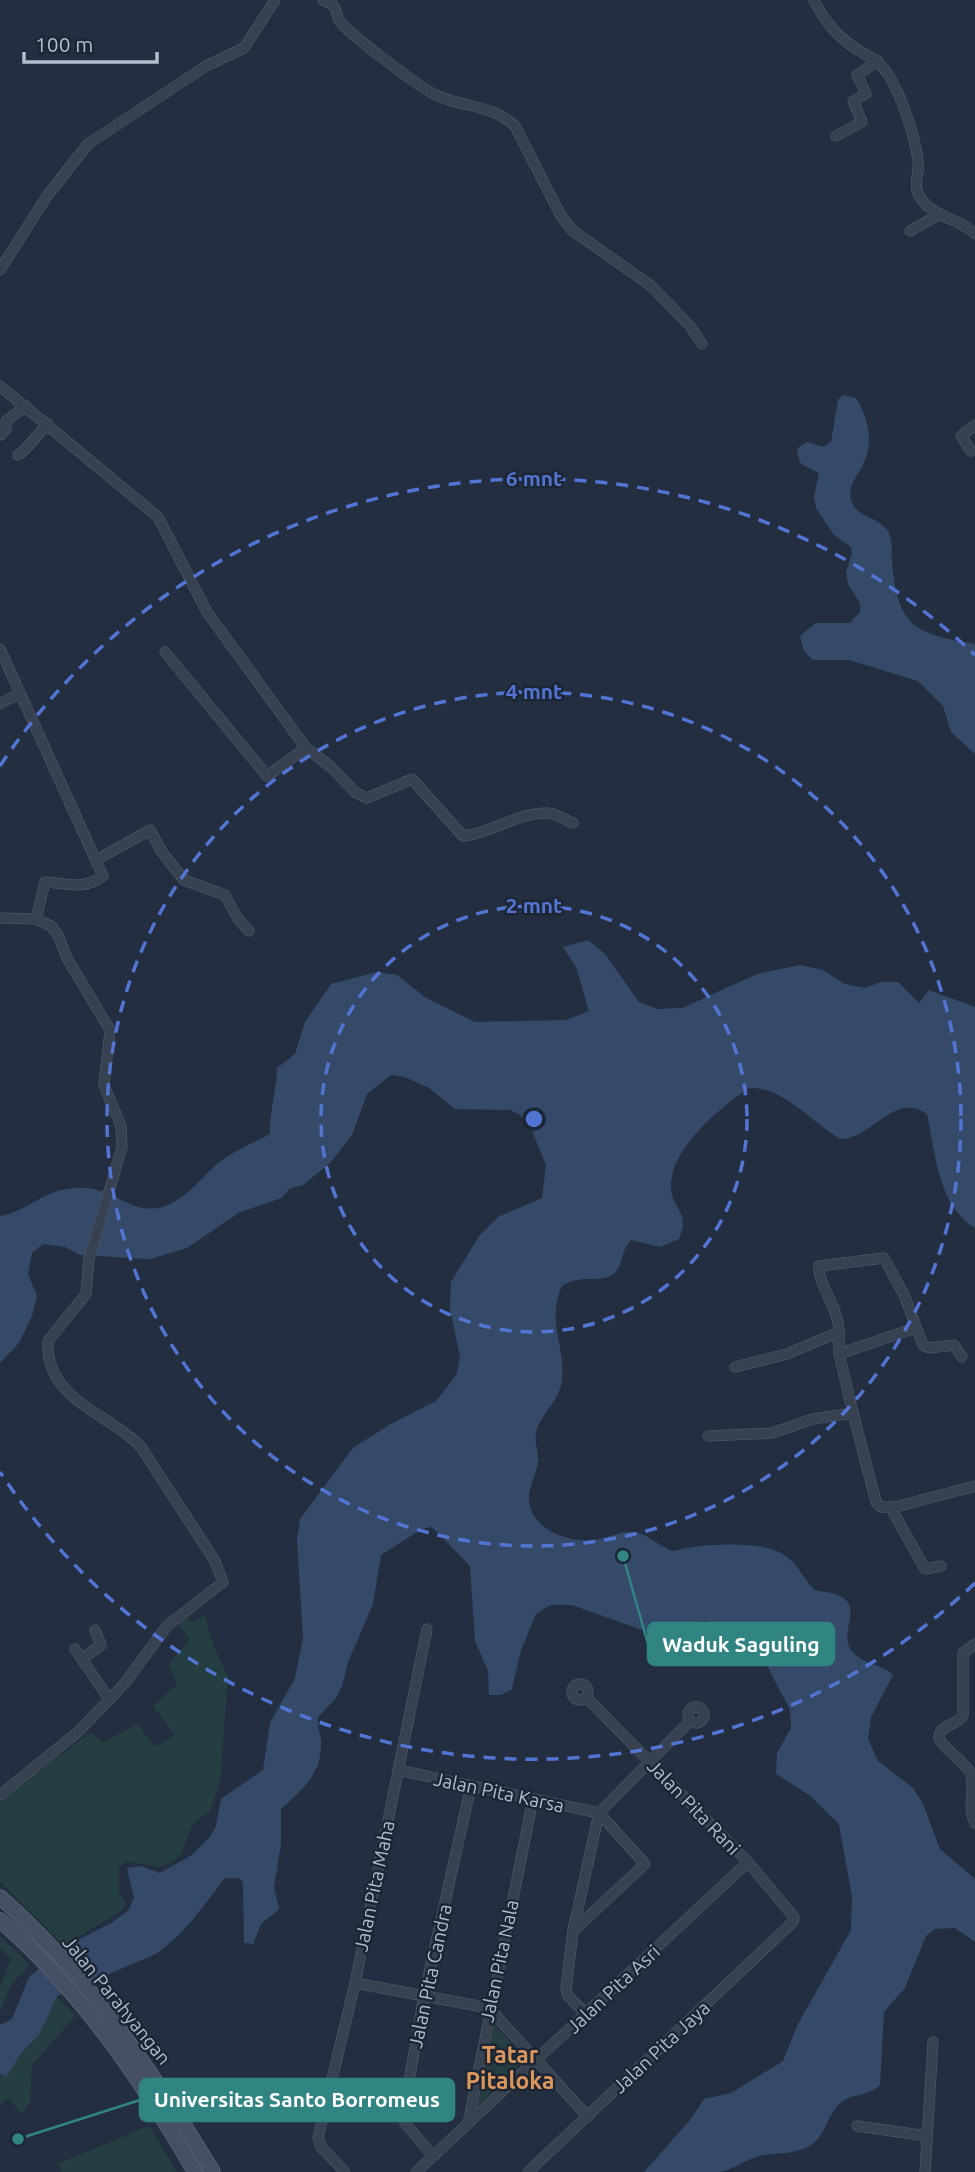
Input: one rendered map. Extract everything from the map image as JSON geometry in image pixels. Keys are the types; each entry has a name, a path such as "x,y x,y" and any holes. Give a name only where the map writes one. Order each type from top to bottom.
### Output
{"main road":[{"name":"Jalan Parahyangan","path":"0,1897 32,1939 94,2009 140,2054 214,2172"},
{"name":"Jalan Parahyangan","path":"0,1920 32,1939"},
{"name":"Jalan Parahyangan","path":"94,2009 191,2166"},
{"path":"191,2166 201,2152"}],"street":[{"path":"0,270 47,196 88,144 205,66 244,48 275,0"},
{"path":"323,0 333,5 339,20 354,34 424,89 439,97 503,115 514,126 561,216 573,231 650,285 690,326 702,344"},
{"path":"814,0 825,22 838,36 878,61 889,76 912,134 918,160 916,191 925,205 965,224 975,234"},
{"path":"836,136 862,122 853,101 866,94 857,75 878,61"},
{"path":"910,231 940,214"},
{"path":"0,386 158,517 207,612 306,748 367,798 412,779 463,836 492,831 534,815 550,812 573,824"},
{"path":"0,435 6,429 6,421 26,406"},
{"path":"18,455 27,449 32,437 48,424"},
{"path":"971,451 961,436 975,425"},
{"path":"0,649 103,876 93,882 72,887 43,883 36,919"},
{"path":"165,652 266,775 270,775 306,748"},
{"path":"0,704 20,693"},
{"path":"97,859 150,830 166,858 184,880 225,895 238,919 249,931"},
{"path":"0,918 36,919 51,926 58,935 67,958 105,1018 110,1040 104,1085 121,1126 122,1147 89,1259 86,1294 48,1341 50,1366 73,1398 131,1436 141,1447 223,1577 219,1587 167,1626 146,1656 78,1732 0,1795"},
{"path":"962,1357 954,1345 926,1347 915,1328 888,1261 881,1258 819,1266 836,1309 839,1354 876,1502 881,1507 891,1508 975,1486"},
{"path":"839,1354 915,1328"},
{"path":"735,1367 787,1354 839,1332"},
{"path":"708,1436 772,1433 813,1419 853,1413"},
{"path":"891,1508 925,1569 941,1566"},
{"name":"Jalan Pita Maha","path":"345,2172 318,2142 355,1983 427,1629"},
{"path":"82,1658 101,1645 95,1630"},
{"path":"975,1644 963,1654 963,1716 959,1722 942,1730 939,1739 963,1762 973,1777 971,1813 975,1823"},
{"path":"75,1649 108,1699"},
{"name":"Jalan Pita Rani","path":"586,1697 748,1862 791,1911 793,1922"},
{"path":"586,2014 566,1993 573,1931 599,1813 690,1721"},
{"name":"Jalan Pita Karsa","path":"398,1770 599,1813"},
{"name":"Jalan Pita Candra","path":"433,2156 403,2120 424,1996 471,1786"},
{"name":"Jalan Pita Nala","path":"468,2124 489,2008 533,1799"},
{"path":"573,1931 645,1864 599,1813"},
{"name":"Jalan Pita Asri","path":"416,2172 748,1862"},
{"name":"Jalan Pita Jaya","path":"528,2172 793,1922"},
{"path":"355,1983 489,2008 588,2117"},
{"path":"925,2172 933,2042"},
{"path":"857,2126 927,2136"}],"green space":[{"path":"205,1616 213,1645 228,1677 220,1783 210,1811 193,1824 180,1855 170,1863 158,1867 127,1861 119,1868 119,1893 126,1904 122,1910 64,1946 0,1881 0,1800 91,1732 103,1742 138,1724 154,1747 175,1735 153,1706 177,1685 169,1664 190,1639 178,1625 187,1617 192,1623"},
{"path":"0,1936 30,1965 12,1983 0,2011 0,1988 11,1959 0,1949"},
{"path":"57,1996 75,2016 32,2065 30,2103 21,2113 8,2098 0,2104 0,2073 6,2076 22,2052 39,2035"},
{"path":"492,2022 526,2058 478,2105"},
{"path":"149,2126 177,2172 62,2172 57,2164"}],"water":[{"path":"843,395 856,398 864,413 869,436 865,460 851,489 851,500 862,514 879,522 889,534 894,583 904,613 912,623 923,630 937,636 975,644 975,754 951,732 943,706 918,681 849,660 813,660 804,651 800,636 816,623 850,623 860,612 860,603 848,584 846,572 852,553 851,547 834,535 816,508 814,497 819,473 801,464 797,453 799,447 807,442 823,447 831,442 838,400"},
{"path":"588,940 605,954 639,1002 657,1009 682,1008 757,974 800,965 823,970 845,984 865,988 881,982 898,982 919,1003 929,990 975,1007 975,1228 953,1206 946,1192 936,1161 927,1114 915,1108 903,1108 863,1132 840,1139 785,1099 761,1089 749,1088 724,1106 699,1130 679,1158 671,1188 683,1223 679,1239 660,1247 631,1240 612,1275 576,1280 562,1286 556,1311 562,1359 561,1385 536,1432 538,1463 529,1499 536,1519 563,1537 594,1540 636,1532 673,1551 728,1544 758,1546 781,1553 791,1560 814,1590 847,1600 850,1613 847,1635 851,1650 861,1659 893,1675 871,1717 868,1739 878,1761 913,1788 923,1804 940,1849 975,1879 975,1942 955,1928 935,1929 926,1936 905,1988 884,2012 880,2085 842,2102 811,2145 794,2152 758,2156 719,2172 644,2172 690,2120 704,2099 731,2093 783,2061 798,2024 851,1930 852,1897 839,1824 809,1795 776,1774 777,1753 791,1728 790,1710 759,1650 741,1633 706,1621 687,1624 671,1638 572,1605 550,1605 536,1614 521,1650 512,1689 501,1695 489,1695 488,1671 475,1641 470,1566 432,1527 422,1529 381,1555 373,1604 348,1662 342,1686 336,1698 318,1717 321,1741 317,1766 308,1782 281,1809 281,1844 274,1887 279,1909 261,1924 253,1944 244,1943 243,1882 238,1878 225,1878 185,1928 156,1954 57,1996 39,2035 22,2052 6,2077 0,2073 0,2025 12,2019 29,1977 74,1942 128,1911 134,1898 127,1868 141,1866 160,1873 192,1855 210,1837 216,1826 221,1799 263,1770 270,1723 295,1678 303,1638 297,1540 300,1519 353,1448 389,1425 436,1401 457,1374 460,1357 450,1309 451,1282 479,1236 498,1217 542,1198 546,1165 532,1131 520,1115 510,1110 455,1109 429,1088 405,1077 391,1075 367,1094 352,1135 330,1163 303,1185 289,1189 282,1198 240,1212 187,1248 150,1259 80,1255 65,1247 43,1244 32,1253 28,1274 37,1296 32,1316 19,1343 0,1363 0,1216 21,1209 49,1194 71,1188 96,1190 143,1208 165,1206 180,1198 221,1161 270,1134 277,1068 295,1054 305,1022 331,984 377,972 397,975 426,998 475,1022 566,1020 589,1011 576,967 563,947"}],"place":[{"name":"Waduk Saguling","path":"623,1556"},
{"name":"Universitas Santo Borromeus","path":"18,2139"}],"district":[{"name":"Tatar Pitaloka","path":"510,2068"}]}
